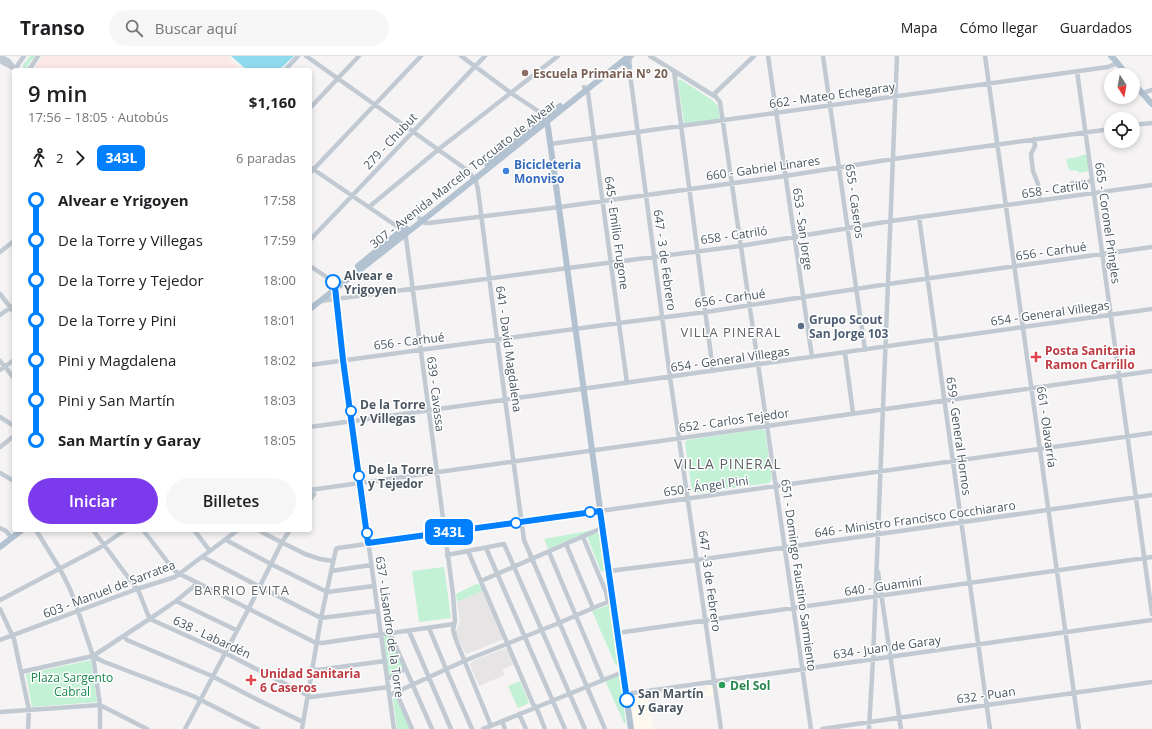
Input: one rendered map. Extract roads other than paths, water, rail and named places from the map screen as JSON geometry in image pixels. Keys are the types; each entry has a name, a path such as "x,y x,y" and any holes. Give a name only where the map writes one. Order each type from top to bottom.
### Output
{"main road":[{"name":"307 - Avenida Marcelo Torcuato de Alvear","path":"312,303 335,287 623,59 630,56"},
{"path":"1110,56 1119,68"},
{"path":"1110,56 1116,60 1121,68"},
{"path":"623,59 629,66"},
{"path":"1140,91 1152,104"},
{"path":"546,120 560,207 608,572 610,602 617,633 631,729"},
{"name":"307 - Avenida Marcelo Torcuato de Alvear","path":"312,307 335,287"},
{"path":"0,547 15,532"},
{"path":"0,544 19,532"}],"street":[{"path":"0,56 8,61 14,68"},
{"path":"17,68 24,56"},
{"path":"30,68 38,56"},
{"path":"287,68 298,56"},
{"path":"306,56 467,170 474,177"},
{"path":"312,106 359,56"},
{"path":"312,169 421,56"},
{"path":"461,56 538,111 546,120"},
{"name":"279 - Chubut","path":"312,238 485,56"},
{"path":"369,207 558,56"},
{"name":"647 - 3 de Febrero","path":"630,56 629,66 670,377 721,729"},
{"path":"650,56 713,95 720,102"},
{"path":"713,95 754,56"},
{"name":"653 - San Jorge","path":"768,56 812,357"},
{"name":"655 - Caseros","path":"823,56 866,350"},
{"path":"869,729 897,56"},
{"name":"661 - Olavarría","path":"985,56 1078,729"},
{"path":"0,61 12,68"},
{"name":"662 - Mateo Echegaray","path":"550,144 1108,67 1115,64"},
{"name":"665 - Coronel Pringles","path":"1077,71 1152,614"},
{"path":"674,72 713,371"},
{"name":"645 - Emilio Frugone","path":"586,88 588,93 627,383"},
{"name":"651 - Domingo Faustino Sarmiento","path":"720,88 720,102 740,246 811,729"},
{"path":"1143,94 1152,90"},
{"path":"1140,125 1152,123"},
{"name":"660 - Gabriel Linares","path":"421,219 425,223 429,223 560,207 1104,130"},
{"path":"1034,139 1035,146 1031,154 1033,171 1038,184 1040,201"},
{"path":"312,171 353,195 398,227 403,233"},
{"name":"641 - David Magdalena","path":"474,177 478,190 482,216 524,540 604,729"},
{"path":"1072,183 1092,181"},
{"name":"658 - Catriló","path":"319,302 654,256 740,246 891,221 1152,185"},
{"name":"659 - General Hornos","path":"919,217 990,729"},
{"name":"639 - Cavassa","path":"403,233 406,242 455,616 453,630 454,636 487,728"},
{"path":"0,252 12,243"},
{"name":"656 - Carhué","path":"312,365 576,328 749,306 857,288 1152,247"},
{"path":"312,267 331,280 335,287"},
{"name":"637 - Lisandro de la Torre","path":"335,287 343,360 394,729"},
{"path":"0,294 12,306 0,315"},
{"name":"654 - General Villegas","path":"312,427 1152,309"},
{"path":"845,353 853,413"},
{"path":"0,361 12,376"},
{"path":"0,370 12,361"},
{"name":"652 - Carlos Tejedor","path":"312,492 318,488 1152,371"},
{"path":"0,417 12,425"},
{"name":"650 - Ángel Pini","path":"333,561 336,549 340,547 1152,433"},
{"path":"0,447 12,438"},
{"path":"0,473 12,481"},
{"name":"646 - Ministro Francisco Cocchiararo","path":"608,572 1152,495"},
{"path":"0,528 11,537"},
{"path":"481,581 602,528"},
{"path":"37,532 60,569 70,589 93,656 100,705 100,729"},
{"path":"94,532 137,589 148,615 151,618"},
{"path":"0,600 104,545 122,532"},
{"path":"145,532 173,569 179,574 318,643 454,624"},
{"path":"196,532 210,551"},
{"name":"603 - Manuel de Sarratea","path":"0,640 137,589 175,577 236,532"},
{"path":"263,532 311,556 333,561 321,618 318,643 302,729"},
{"path":"185,729 282,542 289,532"},
{"path":"390,695 464,661 610,602 583,537"},
{"path":"226,540 327,592 374,586"},
{"path":"447,555 504,544 515,566 585,729"},
{"path":"566,544 593,608"},
{"path":"486,548 565,729"},
{"path":"468,551 545,729"},
{"path":"549,552 603,680"},
{"path":"203,557 321,618 377,611"},
{"name":"640 - Guaminí","path":"617,633 1152,557"},
{"path":"877,561 901,729"},
{"path":"331,571 371,565"},
{"path":"21,672 93,656 176,601 198,583"},
{"path":"176,601 236,630"},
{"path":"0,609 13,636 29,710 28,729"},
{"name":"638 - Labardén","path":"151,618 313,697 389,687"},
{"name":"634 - Juan de Garay","path":"626,694 1152,620"},
{"path":"429,628 472,729"},
{"path":"409,631 451,729"},
{"path":"390,633 432,729"},
{"path":"124,636 127,640 212,676 304,722"},
{"path":"93,656 102,661 200,699 258,729"},
{"path":"313,669 317,670 385,661"},
{"path":"387,679 406,670"},
{"path":"487,728 623,672"},
{"name":"632 - Puan","path":"822,729 1152,682"},
{"path":"396,692 412,729"},
{"path":"0,712 100,705 147,729"},
{"path":"519,714 526,729"},
{"path":"502,721 505,729"}],"water":[{"path":"231,56 294,56 281,68 245,68"}],"place":[{"name":"Escuela Primaria N° 20","path":"525,73"},
{"name":"Bicicleteria Monviso","path":"506,171"},
{"name":"Alvear e Yrigoyen","path":"333,282"},
{"name":"Grupo Scout San Jorge 103","path":"801,326"},
{"name":"Posta Sanitaria Ramon Carrillo","path":"1036,357"},
{"name":"De la Torre y Villegas","path":"351,411"},
{"name":"De la Torre y Tejedor","path":"359,476"},
{"name":"Unidad Sanitaria 6 Caseros","path":"251,680"},
{"name":"Del Sol","path":"722,685"},
{"name":"San Martín y Garay","path":"627,700"}],"district":[{"name":"VILLA PINERAL","path":"731,332"},
{"name":"VILLA PINERAL","path":"728,463"},
{"name":"BARRIO EVITA","path":"242,590"}],"park label":[{"name":"Plaza Sargento Cabral","path":"72,684"}]}
